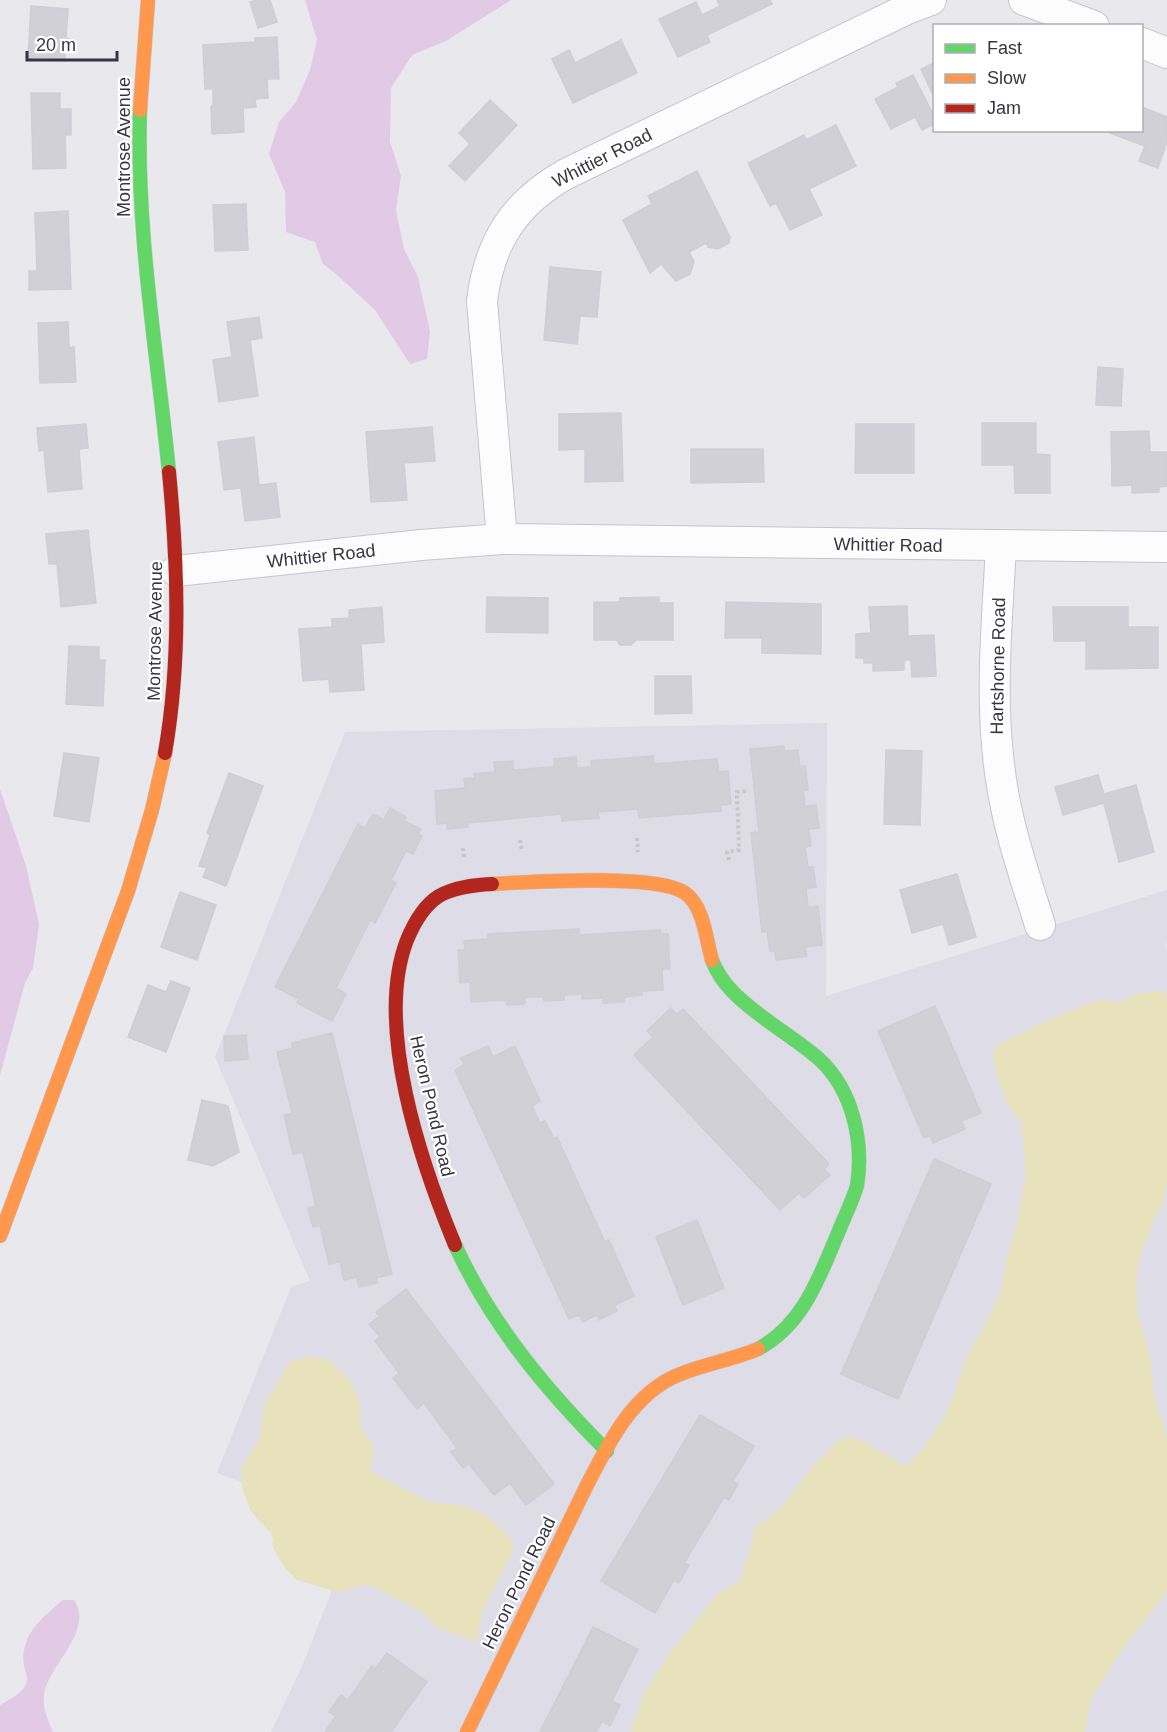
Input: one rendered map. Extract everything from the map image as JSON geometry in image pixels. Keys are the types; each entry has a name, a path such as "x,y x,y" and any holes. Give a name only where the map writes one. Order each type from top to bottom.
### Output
{"street":[{"name":"Montrose Avenue","path":"0,1236 104,960 139,857 168,738 175,684 176,572 141,221 140,115 148,0"},
{"name":"Whittier Road","path":"502,539 482,302 488,266 502,234 512,219 536,193 566,174 907,9 931,0"},
{"path":"1024,0 1089,24"},
{"path":"1143,43 1167,53"},
{"name":"Whittier Road","path":"176,572 421,545 502,539 1167,547"},
{"name":"Hartshorne Road","path":"1001,546 995,668 996,742 1008,817 1040,925"},
{"name":"Heron Pond Road","path":"467,1732 583,1493 628,1416 651,1389 671,1377 759,1349 785,1332 814,1286 858,1182 859,1151 854,1119 831,1072 820,1060 742,1001 726,986 711,957 694,902 680,889 602,881 546,881 455,890 441,894 414,923 400,958 396,977 395,1021 400,1066 429,1176 455,1245 475,1285 500,1324 559,1401 607,1451"}],"path":[{"path":"729,860 727,852 739,850 737,792 746,791"}],"shaded area":[{"path":"305,0 511,0 446,41 412,55 391,88 390,142 401,176 396,210 404,249 418,277 430,332 427,359 410,364 375,310 323,264 315,242 286,232 285,192 269,154 279,122 296,102 310,70 317,40"},
{"path":"827,723 826,996 1167,890 1167,943 1165,944 1167,951 1167,1732 271,1732 303,1664 358,1524 217,1473 291,1287 310,1281 215,1057 345,732"},
{"path":"0,789 26,866 39,924 33,968 25,983 0,1075"},
{"path":"1155,991 1167,993 1167,1183 1163,1203 1154,1219 1142,1252 1136,1292 1138,1315 1149,1352 1155,1400 1167,1437 1167,1592 1126,1644 1091,1700 1085,1732 631,1732 644,1694 669,1654 718,1594 739,1582 756,1527 779,1510 816,1463 840,1439 855,1437 906,1466 923,1449 943,1419 967,1357 1001,1291 1006,1261 1019,1215 1026,1170 1021,1121 1008,1106 995,1069 993,1052 999,1044 1043,1022 1087,1004 1101,1000 1118,1002 1138,994"},
{"path":"306,1357 328,1359 351,1382 360,1403 361,1427 374,1447 371,1472 430,1502 466,1506 488,1516 509,1536 514,1550 482,1612 477,1642 441,1629 420,1611 367,1584 337,1592 297,1580 284,1567 272,1545 271,1533 249,1507 240,1471 260,1437 264,1405 290,1362"},
{"path":"63,1600 74,1600 79,1612 79,1624 75,1636 47,1684 44,1695 47,1718 53,1732 0,1732 0,1705 15,1696 27,1683 23,1655 28,1637 42,1619"}],"building":[{"path":"270,0 277,22 258,28 250,2"},
{"path":"717,0 770,0 772,4 707,35 710,42 678,57 659,19 696,2 702,15 720,6"},
{"path":"31,6 68,9 66,38 70,39 70,46 65,46 65,61 28,59"},
{"path":"277,37 279,79 267,79 268,98 255,99 256,107 243,108 244,132 212,134 213,89 205,89 203,45 255,42 255,38"},
{"path":"621,40 637,73 573,103 552,59 569,50 575,63"},
{"path":"933,63 932,93 921,69"},
{"path":"913,75 933,114 933,124 922,130 915,117 891,129 875,99 898,87 896,83"},
{"path":"31,93 60,93 60,109 71,109 71,135 65,135 66,168 33,169"},
{"path":"490,100 517,125 465,181 449,166 470,144 459,133"},
{"path":"1143,107 1167,117 1167,142 1158,168 1139,161 1145,146 1107,132 1143,132"},
{"path":"836,125 856,166 809,189 822,215 790,230 776,203 770,206 748,163 804,135 806,140"},
{"path":"697,171 730,237 729,243 718,249 708,247 706,243 689,252 694,262 690,274 676,281 661,264 650,273 623,220 652,204 648,196"},
{"path":"246,204 248,250 215,251 213,205"},
{"path":"68,211 71,289 29,290 29,271 37,271 35,213"},
{"path":"550,267 601,272 597,317 580,316 577,344 544,340"},
{"path":"259,317 262,338 250,340 258,396 219,402 213,360 232,357 227,322"},
{"path":"68,322 69,348 74,347 76,382 40,383 38,323"},
{"path":"1098,367 1123,369 1121,406 1096,405"},
{"path":"621,413 623,481 585,482 585,449 559,450 559,414"},
{"path":"982,423 1036,423 1036,454 1050,455 1050,493 1015,493 1014,465 982,465"},
{"path":"86,424 88,448 79,449 82,489 48,492 44,450 39,451 37,428"},
{"path":"856,424 914,424 914,473 855,473"},
{"path":"432,427 435,461 404,463 407,500 371,502 366,432"},
{"path":"1149,431 1150,452 1167,452 1167,486 1159,487 1159,492 1132,493 1132,485 1112,486 1111,432"},
{"path":"254,437 259,485 276,483 280,517 245,521 241,488 224,490 218,442"},
{"path":"691,449 763,449 764,482 691,483"},
{"path":"88,530 96,603 61,607 57,564 49,564 46,534"},
{"path":"487,597 548,598 548,633 486,632"},
{"path":"659,597 659,603 673,603 673,640 636,640 631,645 620,645 617,640 594,640 594,602 620,602 620,598"},
{"path":"726,602 821,604 821,654 762,653 762,638 725,638"},
{"path":"907,606 908,636 934,635 936,676 912,677 911,660 904,660 904,670 873,671 873,663 864,663 864,658 856,658 856,634 871,633 869,607"},
{"path":"382,607 384,642 361,644 364,690 330,692 329,679 303,681 299,629 332,627 332,619 349,618 349,610"},
{"path":"1053,607 1128,607 1128,627 1158,627 1158,668 1086,669 1086,641 1054,641"},
{"path":"69,646 99,647 99,660 105,660 103,706 66,704"},
{"path":"655,676 691,676 692,713 655,714"},
{"path":"784,746 785,751 798,750 800,767 805,766 808,790 803,790 805,806 816,805 819,828 809,829 811,846 805,847 808,867 813,867 816,887 806,888 808,907 818,906 822,945 805,947 807,956 776,960 775,951 770,951 767,931 762,932 751,833 759,832 750,749"},
{"path":"886,750 922,751 920,825 884,824"},
{"path":"64,753 99,758 89,822 54,816"},
{"path":"653,756 654,764 717,759 719,772 728,771 731,804 720,805 721,811 639,818 638,809 598,812 599,818 562,821 561,814 467,823 468,827 447,829 447,823 437,824 435,791 465,788 464,779 475,778 474,774 495,772 494,762 513,761 513,770 554,767 554,759 576,757 577,768 592,767 591,761"},
{"path":"229,773 263,786 226,886 203,877 207,868 199,866 210,835 207,833"},
{"path":"1098,775 1104,794 1136,785 1154,852 1119,862 1104,803 1063,815 1055,787"},
{"path":"390,808 406,817 404,821 421,829 418,834 422,836 413,854 406,851 391,880 396,883 375,923 370,920 336,988 346,994 332,1021 297,1003 299,999 275,987 358,824 365,828 373,814 384,820"},
{"path":"957,874 976,937 949,945 943,924 912,933 900,890"},
{"path":"180,892 216,905 197,960 161,947"},
{"path":"579,929 579,935 660,930 661,934 668,934 670,969 662,969 663,990 642,991 642,995 624,997 624,1002 603,1003 603,998 582,999 582,994 564,995 564,1000 544,1001 543,997 525,997 525,1004 507,1005 506,1000 471,1002 470,982 460,983 458,950 465,950 464,941 488,939 488,934"},
{"path":"171,981 190,988 166,1052 128,1037 148,985 166,992"},
{"path":"935,1006 981,1113 961,1121 965,1129 933,1143 930,1136 924,1138 878,1031"},
{"path":"671,1008 677,1014 683,1009 829,1164 824,1169 830,1175 804,1198 799,1193 780,1210 634,1055 653,1037 647,1031"},
{"path":"332,1033 392,1274 376,1278 377,1283 359,1287 357,1277 344,1280 340,1262 329,1264 320,1225 313,1227 308,1208 316,1206 303,1152 293,1154 284,1115 292,1113 277,1052 293,1048 292,1043"},
{"path":"246,1035 248,1059 225,1061 224,1036"},
{"path":"488,1046 493,1057 515,1046 540,1101 532,1106 540,1123 545,1121 554,1139 557,1137 605,1242 609,1240 634,1296 614,1305 617,1311 599,1320 597,1315 583,1322 579,1315 569,1319 455,1070 464,1065 461,1058"},
{"path":"202,1100 228,1106 239,1152 213,1166 188,1160"},
{"path":"934,1159 991,1184 898,1399 841,1374"},
{"path":"697,1220 724,1288 683,1305 656,1237"},
{"path":"406,1289 554,1484 526,1505 510,1483 494,1495 469,1464 463,1468 451,1452 457,1448 424,1403 417,1409 393,1378 399,1373 375,1341 380,1337 369,1324 380,1316 376,1312"},
{"path":"700,1415 754,1446 733,1481 738,1484 729,1500 724,1497 684,1563 689,1565 679,1583 674,1580 655,1613 601,1581"},
{"path":"593,1627 638,1649 612,1701 620,1705 610,1726 602,1721 596,1732 540,1732"},
{"path":"387,1653 427,1682 391,1732 325,1732 336,1716 329,1712 341,1695 348,1700 372,1666 375,1669"}],"traffic: fast":[{"path":"140,110 144,246 169,472"},
{"path":"712,960 720,977 738,997 812,1053 831,1072 848,1101 857,1135 859,1152 857,1186 824,1267 798,1314 774,1339 758,1349"},
{"path":"455,1245 485,1302 522,1355 584,1428 607,1451"}],"traffic: slow":[{"path":"140,110 148,0"},
{"path":"0,1236 128,891 152,810 165,753"},
{"path":"492,884 592,880 648,883 670,887 685,893 696,906 712,960"},
{"path":"467,1732 586,1487 603,1454 634,1407 647,1394 678,1375 758,1349"}],"traffic: jam":[{"path":"165,753 176,648 176,578 169,472"},
{"path":"455,1245 416,1135 406,1094 399,1052 396,1012 398,974 407,940 428,905 451,890 492,884"}]}
